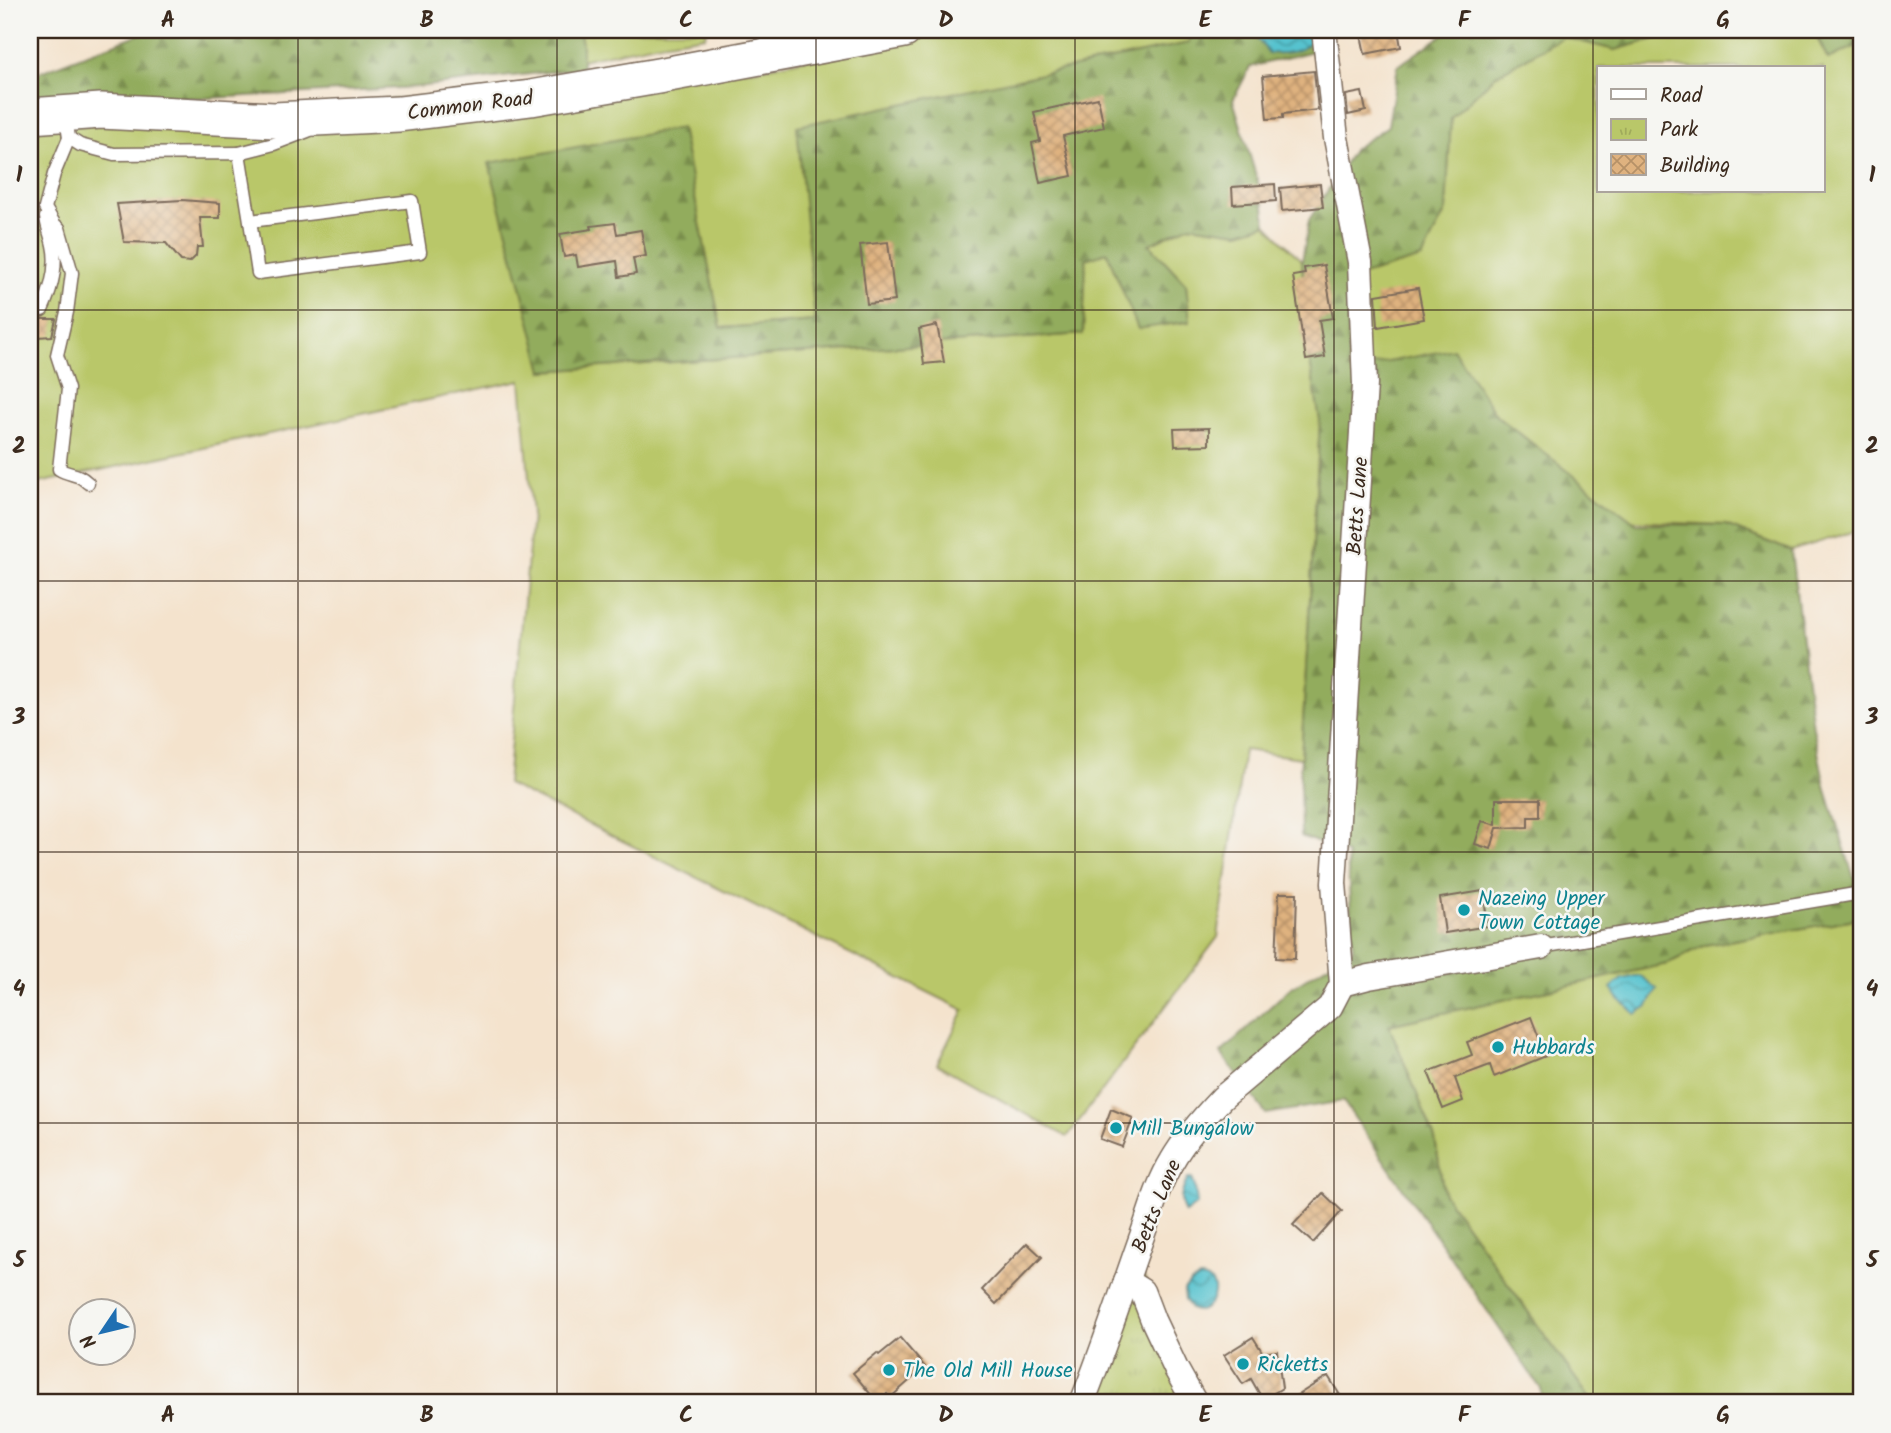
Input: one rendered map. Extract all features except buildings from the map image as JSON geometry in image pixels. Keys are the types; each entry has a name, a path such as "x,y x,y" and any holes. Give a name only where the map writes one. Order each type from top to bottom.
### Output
{"street":[{"name":"Common Road","path":"30,116 68,125 101,111 274,120 398,114 531,98 904,30"},
{"name":"Betts Lane","path":"1082,1403 1159,1188 1182,1144 1222,1098 1330,1007 1342,984 1334,883 1365,384 1360,262 1336,138 1324,30"},
{"path":"1342,984 1541,947"},
{"path":"1126,1281 1142,1291 1175,1369 1195,1403"}],"lane":[{"path":"68,125 80,145 114,155 239,153 305,133 333,118"},
{"path":"42,310 54,276 54,248 46,210 68,125"},
{"path":"239,153 258,273 420,252 412,201 250,220"},
{"path":"46,210 59,228 72,273 57,355 68,389 59,469 80,475 88,483"},
{"path":"1541,947 1861,893"}],"green space":[{"path":"150,30 579,30 582,68 417,87 209,98 101,97 30,103 30,76"},
{"path":"579,30 706,30 705,36 581,60"},
{"path":"947,30 1195,30 1189,43 816,321 721,328 681,129 543,371 1083,334 1086,258 1107,252 1138,328 1189,322 1186,284 1149,244 1190,225 1239,232 1266,224 1302,261 1305,331 1320,420 1301,758 1244,750 1218,937 1067,1137 937,1064 964,1010 507,784 532,515 521,380 30,485 30,130 758,69"},
{"path":"1195,30 1314,30 1317,50 1250,67 1233,100 1263,199 1266,224 1239,232 1190,225 1149,244 1186,284 1190,321 1138,329 1107,252 1086,259 1083,334 543,371 489,163 681,128 721,328 815,321 797,126 1188,43"},
{"path":"1450,30 1686,30 1615,50 1563,37 1496,75 1451,118 1446,210 1422,258 1348,279 1348,370 1453,349 1497,416 1636,524 1726,525 1791,551 1813,728 1826,790 1854,878 1861,877 1861,918 1705,945 1667,964 1389,1025 1435,1139 1444,1194 1593,1403 1542,1403 1541,1389 1343,1101 1266,1114 1221,1053 1289,989 1353,949 1347,854 1301,836 1300,776 1320,421 1305,331 1302,261 1309,220 1354,149 1388,126 1398,66"},
{"path":"1686,30 1813,30 1828,59 1861,43 1861,529 1791,551 1726,525 1632,521 1497,416 1453,350 1348,370 1348,279 1422,258 1446,210 1451,118 1496,75 1563,37 1615,50"},
{"path":"1813,30 1861,30 1861,44 1828,59"},
{"path":"1861,918 1861,1403 1593,1403 1444,1194 1435,1139 1389,1025 1667,964 1705,945"},
{"path":"1136,1260 1174,1344 1205,1403 1082,1403"}],"water":[{"path":"1250,30 1310,30 1312,40 1298,50 1269,53"},
{"path":"1637,976 1657,989 1648,1006 1636,1014 1611,988 1622,979"},
{"path":"1188,1178 1192,1178 1197,1204 1185,1213 1182,1195"},
{"path":"1200,1278 1211,1282 1214,1292 1207,1307 1198,1311 1191,1309 1185,1299 1184,1290"}],"place":[{"name":"Nazeing Upper Town Cottage","path":"1464,910"},
{"name":"Hubbards","path":"1498,1047"},
{"name":"Mill Bungalow","path":"1116,1128"},
{"name":"Ricketts","path":"1243,1364"},
{"name":"The Old Mill House","path":"889,1370"}]}
